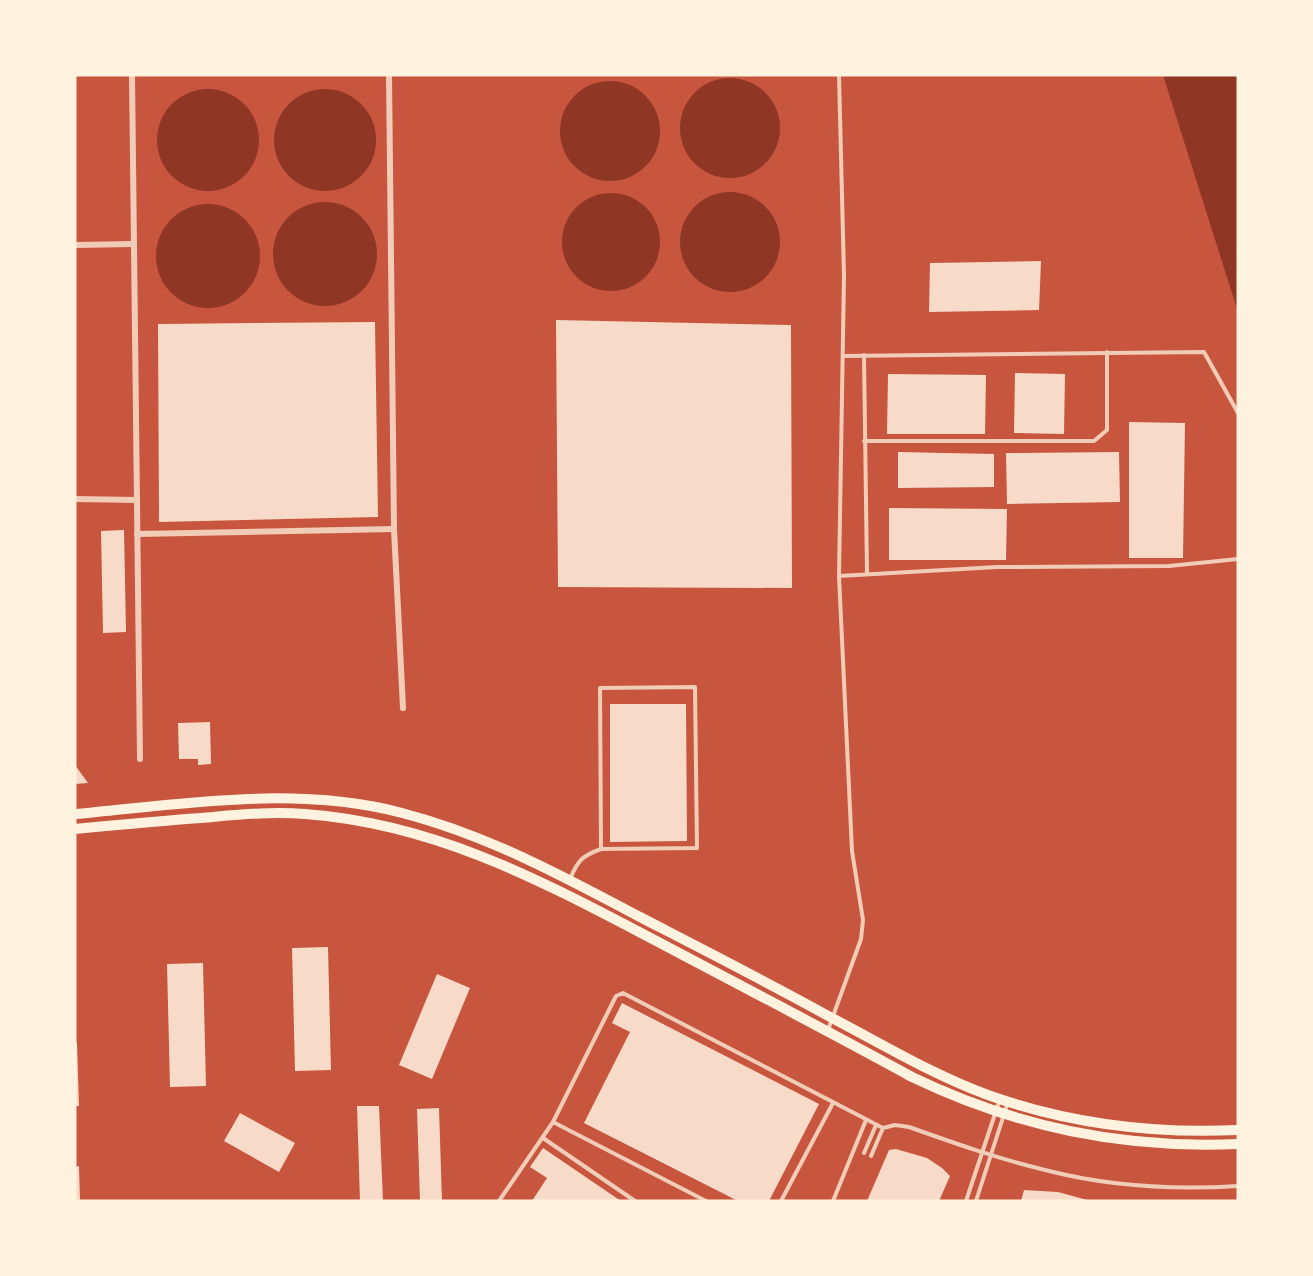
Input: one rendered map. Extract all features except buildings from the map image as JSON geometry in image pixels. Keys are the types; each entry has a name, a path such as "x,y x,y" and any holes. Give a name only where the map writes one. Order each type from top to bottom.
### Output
{"main road":[{"path":"75,814 189,802 281,798 373,806 439,823 498,845 570,880 918,1065 1004,1100 1033,1109 1114,1126 1163,1131 1238,1130"},
{"path":"75,829 279,813 307,814 372,823 419,834 522,872 939,1090 1000,1113 1054,1129 1112,1139 1184,1144 1238,1144"}],"street":[{"path":"132,75 140,759"},
{"path":"388,75 394,529 403,708"},
{"path":"75,244 134,244"},
{"path":"75,499 137,500"},
{"path":"138,534 394,529"}],"lane":[{"path":"827,1031 861,939 863,920 852,851 839,576 844,276 839,75"},
{"path":"864,441 1094,441 1107,429 1107,352"},
{"path":"843,356 1203,352 1238,413"},
{"path":"864,355 867,574"},
{"path":"839,576 997,567 1169,566 1238,559"},
{"path":"570,880 576,864 581,859 602,849 697,848 695,687 600,688 602,849"},
{"path":"499,1201 553,1122 616,996 623,993 883,1128 895,1125 909,1127 991,1155 1048,1171 1115,1182 1238,1186"},
{"path":"976,1201 991,1155 1004,1100"},
{"path":"966,1201 982,1152 1004,1100"},
{"path":"781,1201 833,1103"},
{"path":"833,1201 867,1120"},
{"path":"553,1122 706,1201"},
{"path":"864,1152 876,1125"},
{"path":"871,1156 883,1128"},
{"path":"543,1138 635,1201"}],"shaded area":[{"path":"1163,75 1238,75 1238,312"},
{"path":"730,78 749,82 765,93 776,109 780,128 776,147 765,163 749,174 730,178 711,174 695,163 684,147 680,128 684,109 695,93 711,82"},
{"path":"610,81 638,89 652,103 660,131 652,159 638,173 610,181 582,173 568,159 560,131 568,103 582,89"},
{"path":"208,89 228,93 244,104 255,120 259,140 255,160 244,176 228,187 208,191 188,187 172,176 161,160 157,140 161,120 172,104 188,93"},
{"path":"325,89 344,93 361,104 372,121 376,140 372,159 361,176 344,187 325,191 306,187 289,176 278,159 274,140 278,121 289,104 306,93"},
{"path":"730,192 749,196 765,207 776,223 780,242 776,261 765,277 749,288 730,292 711,288 695,277 684,261 680,242 684,223 695,207 711,196"},
{"path":"611,193 630,197 645,208 656,223 660,242 656,261 645,276 630,287 611,291 592,287 577,276 566,261 562,242 566,223 577,208 592,197"},
{"path":"325,202 345,206 362,217 373,234 377,254 373,274 362,291 345,302 325,306 305,302 288,291 277,274 273,254 277,234 288,217 305,206"},
{"path":"208,204 228,208 245,219 256,236 260,256 256,276 245,293 228,304 208,308 188,304 171,293 160,276 156,256 160,236 171,219 188,208"}]}
